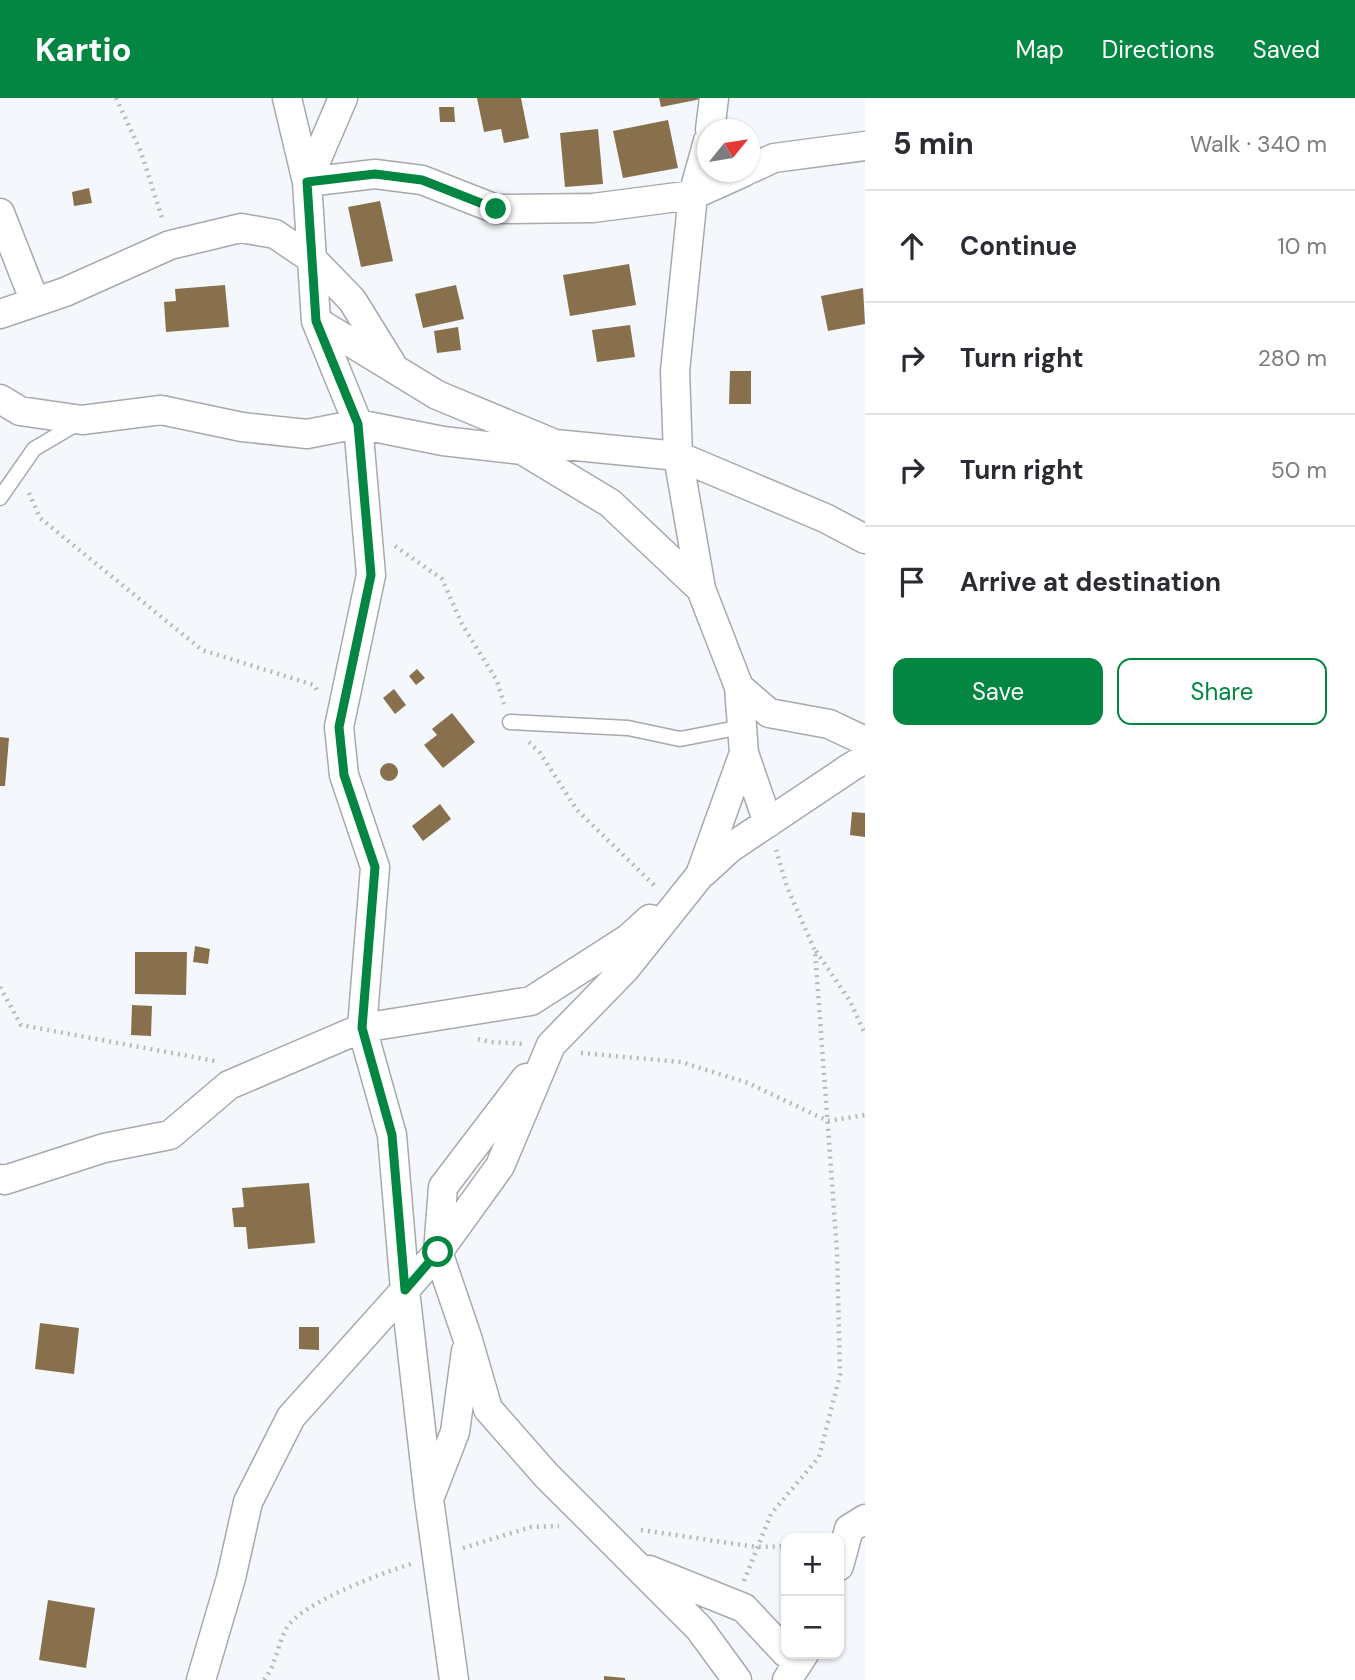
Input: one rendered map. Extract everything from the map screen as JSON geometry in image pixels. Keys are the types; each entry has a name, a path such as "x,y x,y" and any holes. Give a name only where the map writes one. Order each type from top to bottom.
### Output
{"street":[{"path":"287,98 307,182 316,321 358,424 371,575 339,727 344,775 375,867 362,1028 392,1135 405,1290 436,1557 454,1680"},
{"path":"307,182 343,98"},
{"path":"711,119 714,98"},
{"path":"760,158 865,146"},
{"path":"307,182 375,174 422,180 496,209 593,208 693,195 722,182"},
{"path":"697,181 693,195 675,371 678,456 701,589 739,687 743,740 768,823"},
{"path":"0,213 35,302"},
{"path":"0,314 65,292 170,245 241,228 275,234 312,259 352,300 394,369"},
{"path":"316,321 437,395 555,444 678,456 825,518 865,539"},
{"path":"0,399 20,411 82,420 161,410 242,427 307,433 358,424 443,441 522,450 610,503 701,589"},
{"path":"739,687 769,713 829,724 865,741"},
{"path":"737,1680 699,1628 546,1475 488,1409 467,1336 438,1252 443,1187 551,1045 625,969 700,875 743,740"},
{"path":"0,1179 5,1180 104,1148 170,1135 229,1085 362,1028 531,1001 629,938 730,848 865,759"},
{"path":"201,1680 232,1578 248,1502 291,1417 438,1252"},
{"path":"429,1499 455,1433 467,1336"},
{"path":"844,1548 849,1529 865,1519"},
{"path":"636,1565 744,1608 792,1661"}],"lane":[{"path":"0,498 34,449 82,420"},
{"path":"510,722 628,728 680,739 743,740"}],"path":[{"path":"116,98 141,152 170,245"},
{"path":"19,471 40,518 202,650 314,685 339,727"},
{"path":"768,823 787,887 815,950 850,1001 865,1034"},
{"path":"744,1608 744,1579 771,1514 819,1457 840,1375 837,1251 815,950"},
{"path":"0,987 21,1025 158,1052 266,1069"},
{"path":"465,1035 491,1042 551,1045 576,1053 681,1062 748,1083 828,1121 865,1115"},
{"path":"264,1680 270,1673 286,1628 301,1612 377,1574 531,1527 595,1524 757,1547 781,1546"}],"building":[{"path":"477,98 521,98 529,138 504,143 501,129 484,132"},
{"path":"659,98 701,98 701,99 661,107"},
{"path":"439,107 454,107 455,122 440,122"},
{"path":"668,120 678,168 623,178 613,131"},
{"path":"598,129 603,184 565,187 560,133"},
{"path":"89,188 92,203 74,206 72,192"},
{"path":"380,201 393,261 361,267 348,207"},
{"path":"629,264 636,305 570,316 563,275"},
{"path":"225,285 229,327 166,332 164,302 176,301 175,289"},
{"path":"456,285 464,319 423,328 415,294"},
{"path":"863,288 865,324 828,331 821,296"},
{"path":"630,325 635,357 597,362 592,330"},
{"path":"458,327 461,350 437,353 434,331"},
{"path":"730,371 751,371 751,404 729,404"},
{"path":"417,669 425,678 416,685 409,676"},
{"path":"394,689 406,705 395,714 383,698"},
{"path":"452,713 475,742 443,768 424,745 437,735 432,729"},
{"path":"0,737 9,738 5,786 0,786"},
{"path":"389,763 395,766 398,772 395,778 389,781 383,778 380,772 383,766"},
{"path":"440,804 451,819 423,841 412,826"},
{"path":"852,812 865,813 865,837 850,835"},
{"path":"195,946 210,949 208,964 193,962"},
{"path":"135,952 187,952 186,995 135,994"},
{"path":"132,1005 152,1006 151,1036 131,1035"},
{"path":"309,1183 315,1243 248,1249 246,1227 234,1227 232,1208 244,1207 242,1188"},
{"path":"40,1323 79,1328 74,1374 35,1369"},
{"path":"299,1327 319,1327 319,1350 299,1349"},
{"path":"48,1600 95,1608 86,1668 39,1660"},
{"path":"604,1676 625,1678 625,1680 604,1680"}],"route":[{"path":"438,1252 405,1290 392,1135 362,1028 375,867 344,775 339,727 371,575 358,424 316,321 307,182 375,174 422,180 496,209"}]}
